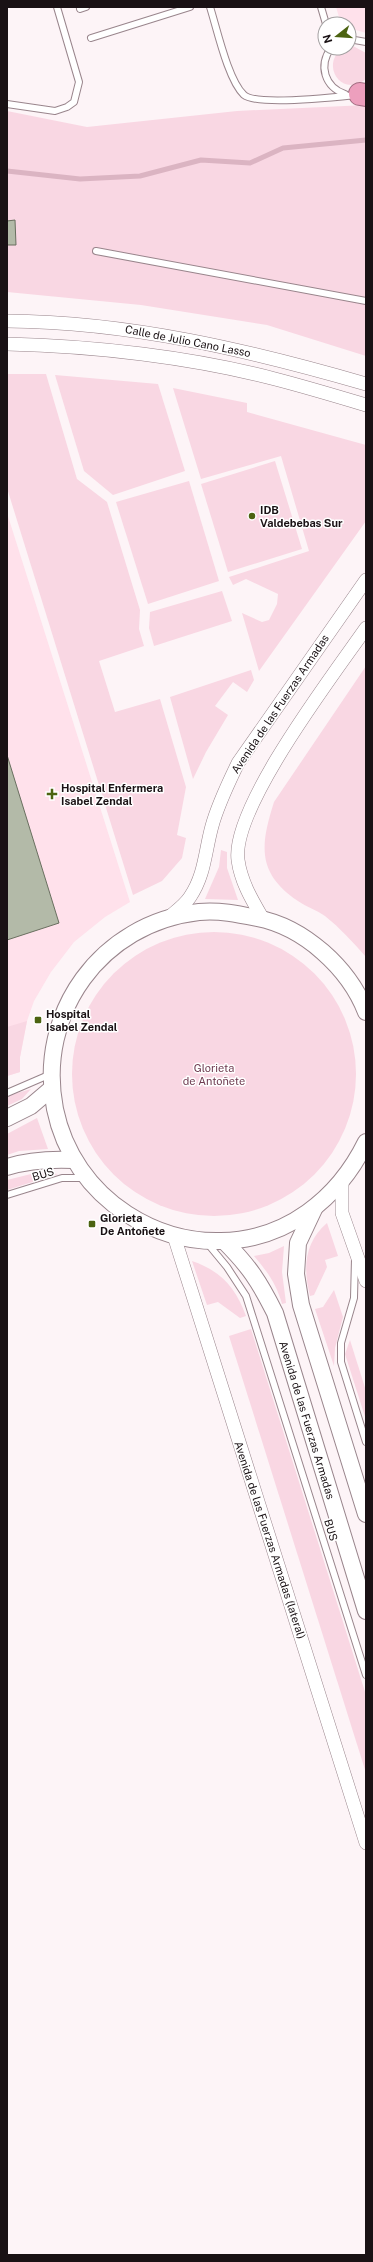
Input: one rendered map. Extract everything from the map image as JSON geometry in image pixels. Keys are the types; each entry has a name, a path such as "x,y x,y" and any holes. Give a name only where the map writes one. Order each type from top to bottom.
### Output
{"street":[{"name":"Calle de Julio Cano Lasso","path":"7,321 71,323 174,336 280,359 366,384"},
{"name":"Calle de Julio Cano Lasso","path":"7,344 68,346 171,358 275,379 366,405"},
{"name":"Avenida de las Fuerzas Armadas","path":"168,918 189,898 198,884 212,826 226,786 238,763 366,580"},
{"path":"263,919 246,891 238,860 241,834 263,783 293,734 366,628"},
{"path":"366,1012 353,987 339,969 323,952 291,931 263,919 231,912 200,912 168,918 132,934 112,948 95,964 79,983 67,1004 58,1026 53,1050 51,1082 58,1126 74,1160 86,1178 117,1208 141,1224 174,1236 205,1241 224,1241 248,1238 271,1232 293,1222 314,1209 342,1182 366,1142"},
{"path":"7,1118 31,1106 51,1082"},
{"path":"7,1167 21,1163 51,1159 74,1160"},
{"path":"342,1182 342,1213 355,1254 366,1281"},
{"path":"314,1209 298,1243 296,1274 301,1305 366,1514"},
{"name":"Avenida de las Fuerzas Armadas (lateral)","path":"174,1236 366,1843"},
{"name":"Avenida de las Fuerzas Armadas","path":"224,1241 259,1281 275,1313 366,1611"}],"lane":[{"path":"7,104 56,111 67,107 74,102 79,82 57,7"},
{"path":"91,38 190,7"},
{"path":"210,7 233,80 245,95 268,101 360,94"},
{"path":"327,56 324,64 327,80 336,90 360,94"},
{"path":"96,252 366,300"},
{"path":"7,1093 51,1082"},
{"name":"BUS","path":"7,1195 62,1178 86,1178"},
{"name":"BUS","path":"205,1241 227,1267 246,1296 366,1675"},
{"path":"355,1254 354,1298 341,1343 341,1362 366,1442"}],"shaded area":[{"path":"336,7 366,7 366,33 357,30 357,16 339,16"},
{"name":"Hospital Enfermera Isabel Zendal","path":"7,513 130,902 105,917 74,942 51,972 34,1001 27,1021 20,1057 20,1072 7,1076"}],"green space":[{"path":"357,48 366,53 366,79 355,84 346,84 339,80 334,73 333,65 335,56 357,56"},
{"path":"366,105 366,356 267,325 141,305 7,292 7,111 87,127 237,111"},
{"path":"7,374 46,374 77,479 107,502 140,610 139,629 144,646 99,661 115,712 160,699 186,787 177,835 186,838 182,858 162,881 133,895 7,488"},
{"path":"55,375 158,384 185,471 113,495 84,471"},
{"path":"173,388 247,403 247,412 366,445 366,521 259,671 242,613 262,622 269,620 277,604 278,594 246,579 233,585 229,577 309,551 281,456 201,479"},
{"name":"IDB Valdebebas Sur","path":"275,461 302,549 228,572 201,484"},
{"path":"189,481 219,581 148,604 116,502"},
{"path":"222,591 232,621 154,646 149,628 150,612"},
{"path":"366,666 366,957 331,921 322,914 298,901 285,891 275,880 265,858 265,845 266,832 274,802"},
{"path":"251,670 254,680 247,692 233,682 215,706 228,715 206,752 193,779 170,697"},
{"path":"221,850 227,852 227,868 238,900 205,899 219,867"},
{"name":"Glorieta de Antoñete","path":"214,932 255,938 281,949 304,964 324,984 339,1007 350,1033 356,1074 350,1115 339,1141 324,1164 304,1184 281,1199 255,1210 214,1216 173,1210 147,1199 124,1184 104,1164 89,1141 78,1115 72,1074 78,1033 89,1007 104,984 124,964 147,949 173,938"},
{"path":"27,1021 20,1057 20,1072 7,1076 7,1027"},
{"path":"31,1089 22,1099 7,1106 7,1096"},
{"path":"37,1118 48,1149 19,1151 7,1155 7,1134"},
{"path":"39,1172 58,1174 7,1190 7,1180"},
{"path":"327,1223 338,1256 325,1260 327,1267 314,1295 310,1296 306,1276 307,1256 314,1239"},
{"path":"284,1246 282,1272 286,1303 282,1304 271,1278 254,1256 269,1253"},
{"path":"192,1261 211,1270 226,1282 237,1297 246,1316 240,1318 218,1302 207,1305"},
{"path":"334,1290 343,1317 335,1348 334,1366 315,1309 323,1307"},
{"path":"251,1329 366,1695 366,1773 229,1336"},
{"path":"350,1340 366,1391 366,1420 345,1354"}],"building":[{"path":"15,220 16,245 7,245 7,221"},
{"path":"7,755 59,923 7,940"}],"waterway":[{"path":"7,171 80,179 140,176 201,160 250,163 283,148 366,140"}],"place":[{"name":"IDB Valdebebas Sur","path":"252,516"},
{"name":"Hospital Enfermera Isabel Zendal","path":"52,794"},
{"name":"Hospital Isabel Zendal","path":"38,1020"},
{"name":"Glorieta De Antoñete","path":"92,1224"}]}
